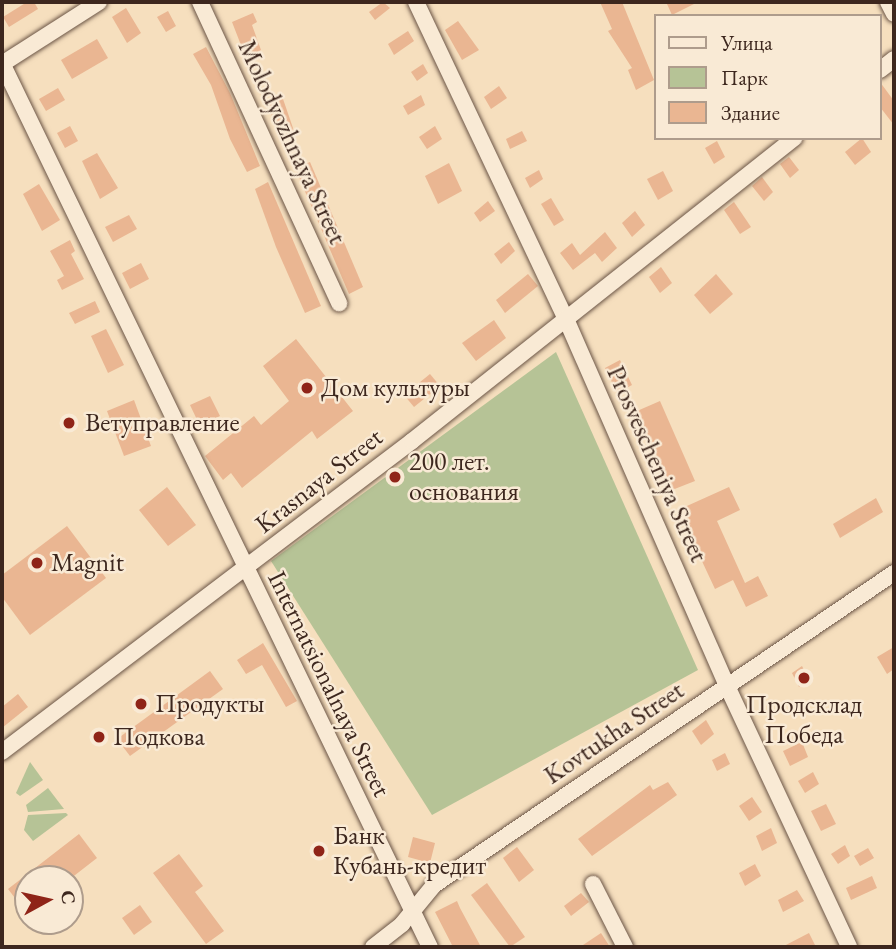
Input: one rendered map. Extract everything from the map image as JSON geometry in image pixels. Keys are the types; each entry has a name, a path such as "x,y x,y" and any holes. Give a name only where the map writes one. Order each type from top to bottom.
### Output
{"street":[{"path":"2,63 99,2"},
{"name":"Molodyozhnaya Street","path":"200,2 339,303"},
{"name":"Prosvescheniya Street","path":"416,2 566,319 727,685 849,947"},
{"path":"888,2 894,14"},
{"name":"Internatsionalnaya Street","path":"2,63 430,947"},
{"name":"Krasnaya Street","path":"2,752 246,569 791,140"},
{"name":"Kovtukha Street","path":"373,947 413,913 433,885 894,573"},
{"path":"593,884 625,947"}],"green space":[{"path":"556,352 698,670 432,815 271,561"},
{"path":"30,762 43,780 20,796 16,793"},
{"path":"48,788 64,809 28,812 26,805"},
{"path":"28,815 68,815 33,841 24,830"}],"building":[{"path":"27,2 34,2 38,9 9,27 3,17"},
{"path":"383,2 390,8 375,20 369,12"},
{"path":"600,2 622,2 654,80 636,90 628,70 632,68 608,31 612,29"},
{"path":"672,2 698,2 674,14 667,4"},
{"path":"126,8 141,33 127,43 112,17"},
{"path":"168,11 176,26 166,32 157,17"},
{"path":"253,13 257,22 252,25 261,50 246,58 232,22"},
{"path":"458,21 479,50 462,60 445,30"},
{"path":"408,31 414,41 394,55 388,44"},
{"path":"97,39 108,58 72,79 61,60"},
{"path":"206,47 230,93 260,166 247,172 230,139 211,85 193,54"},
{"path":"423,64 428,73 417,81 411,72"},
{"path":"882,85 894,101 894,125 882,110"},
{"path":"499,86 507,98 491,109 484,97"},
{"path":"58,88 65,100 46,111 39,99"},
{"path":"421,95 425,105 408,115 403,106"},
{"path":"282,96 294,131 280,138 267,103"},
{"path":"70,126 78,141 65,148 57,133"},
{"path":"435,126 442,139 427,149 419,137"},
{"path":"522,131 527,141 510,149 506,139"},
{"path":"863,140 871,152 855,165 845,152"},
{"path":"717,141 725,157 714,164 705,148"},
{"path":"97,153 118,188 100,199 82,161"},
{"path":"789,157 799,170 790,178 780,164"},
{"path":"310,162 363,287 349,294 295,168"},
{"path":"449,163 462,191 438,204 425,176"},
{"path":"539,170 543,179 530,188 525,178"},
{"path":"663,171 673,191 658,200 647,179"},
{"path":"762,177 773,192 764,201 752,186"},
{"path":"268,182 321,306 305,313 276,247 255,189"},
{"path":"39,184 60,220 42,231 23,194"},
{"path":"551,198 564,220 554,226 541,204"},
{"path":"488,201 495,211 480,222 474,213"},
{"path":"734,202 751,227 740,234 724,210"},
{"path":"635,211 645,225 632,237 622,223"},
{"path":"129,215 137,229 113,242 105,227"},
{"path":"605,232 617,248 602,262 595,253 573,270 560,253 572,243 580,255"},
{"path":"70,240 75,251 71,254 84,279 62,290 57,280 64,276 50,251"},
{"path":"509,242 515,251 501,264 494,254"},
{"path":"141,263 149,279 130,289 122,273"},
{"path":"661,267 672,283 660,293 649,277"},
{"path":"528,274 538,286 505,313 496,300"},
{"path":"716,274 733,294 710,314 694,295"},
{"path":"95,301 100,312 75,324 69,313"},
{"path":"494,320 506,338 476,361 462,343"},
{"path":"106,329 124,365 108,373 91,336"},
{"path":"296,339 353,411 317,439 312,431 242,488 231,473 223,480 205,456 254,416 261,425 289,401 263,366"},
{"path":"620,360 632,385 617,393 605,368"},
{"path":"430,374 440,386 414,407 404,395"},
{"path":"210,396 220,416 200,426 190,405"},
{"path":"134,400 151,446 124,456 107,411"},
{"path":"660,401 695,481 672,490 637,411"},
{"path":"167,487 196,525 168,546 139,510"},
{"path":"729,487 740,510 717,521 745,583 758,576 768,596 746,607 733,580 715,589 678,510"},
{"path":"876,498 883,512 840,538 833,524"},
{"path":"67,526 106,578 30,635 2,597 2,575"},
{"path":"263,643 297,701 286,707 262,665 246,674 237,660"},
{"path":"894,647 894,669 887,674 877,657"},
{"path":"802,666 809,680 799,687 792,673"},
{"path":"210,671 223,689 130,756 117,739"},
{"path":"18,694 28,707 2,728 2,707"},
{"path":"706,720 714,734 701,745 692,731"},
{"path":"802,742 808,757 790,766 783,751"},
{"path":"725,753 730,764 717,771 712,760"},
{"path":"813,772 819,784 805,793 798,781"},
{"path":"668,782 677,795 592,856 578,839 650,785 653,790"},
{"path":"752,797 762,812 749,821 739,806"},
{"path":"826,804 836,824 821,831 811,811"},
{"path":"771,828 777,843 762,851 756,836"},
{"path":"79,834 97,858 84,868 84,865 39,865"},
{"path":"413,837 435,843 430,863 408,857"},
{"path":"845,845 850,856 838,864 831,854"},
{"path":"517,847 534,870 519,882 503,858"},
{"path":"868,848 874,858 860,866 854,856"},
{"path":"179,854 203,886 195,892 224,931 206,944 153,873"},
{"path":"755,864 761,876 745,886 739,873"},
{"path":"872,876 877,888 851,900 846,888"},
{"path":"487,883 525,937 510,947 471,895"},
{"path":"14,884 14,897 8,889"},
{"path":"797,890 804,901 783,912 778,900"},
{"path":"581,893 589,902 571,916 564,906"},
{"path":"457,901 481,947 453,947 435,912"},
{"path":"140,905 152,922 134,935 122,918"},
{"path":"601,933 610,947 580,947"},
{"path":"809,933 815,945 782,947"}],"place":[{"name":"Дом культуры","path":"307,388"},
{"name":"Ветуправление","path":"69,423"},
{"name":"200 лет. основания","path":"395,477"},
{"name":"Magnit","path":"37,563"},
{"name":"Продсклад Победа","path":"804,678"},
{"name":"Продукты","path":"141,704"},
{"name":"Подкова","path":"99,737"},
{"name":"Банк Кубань-кредит","path":"319,851"}]}
